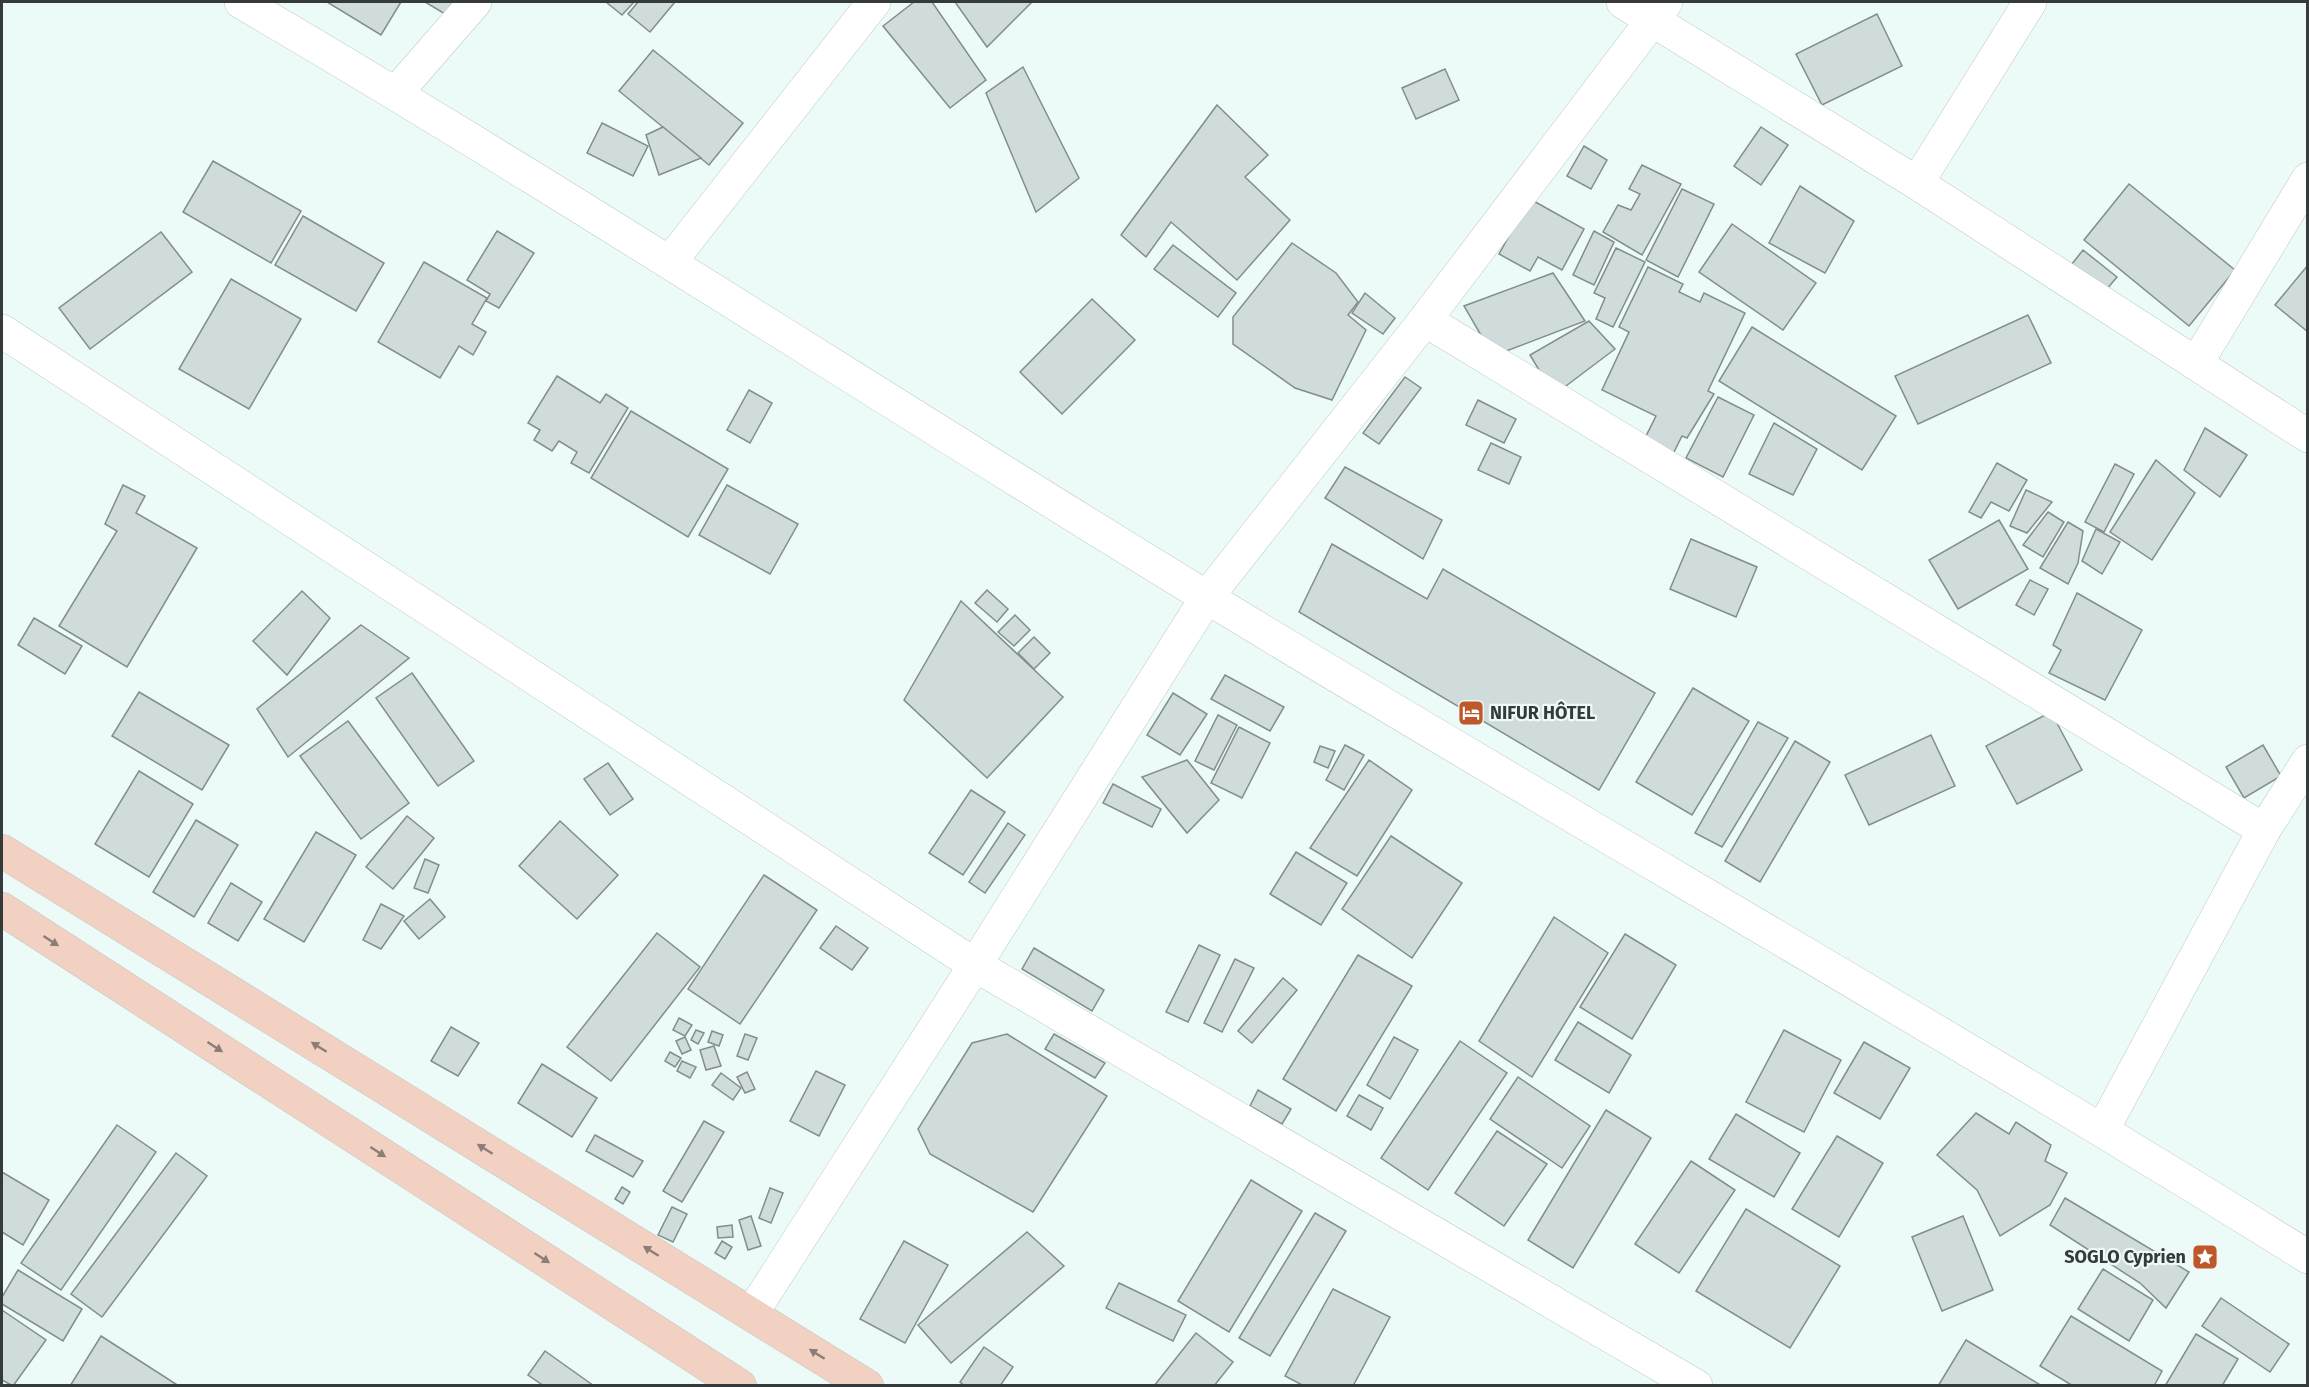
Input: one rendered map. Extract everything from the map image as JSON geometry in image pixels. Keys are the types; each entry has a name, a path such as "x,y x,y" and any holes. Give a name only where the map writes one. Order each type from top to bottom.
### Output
{"street":[{"path":"241,2 396,93 1207,597 2103,1129 2307,1257"},
{"path":"396,93 474,2"},
{"path":"670,262 874,2"},
{"path":"1623,2 1660,11 1917,183 2307,436"},
{"path":"1917,183 2030,2"},
{"path":"752,1313 975,966 1207,597 1425,321 1660,11"},
{"path":"2196,364 2307,178"},
{"path":"1425,321 2265,830"},
{"path":"2,331 975,966 1696,1386"},
{"path":"2103,1129 2265,830 2307,761"},
{"path":"2,851 867,1386"},
{"path":"2,909 740,1386"}],"building":[{"path":"327,2 401,2 381,35"},
{"path":"425,2 453,2 445,14"},
{"path":"606,2 634,2 622,15"},
{"path":"638,2 675,2 650,32 628,14"},
{"path":"914,2 932,2 986,80 950,108 883,26"},
{"path":"955,2 1032,2 987,47"},
{"path":"1877,14 1902,66 1822,105 1796,54"},
{"path":"653,50 743,123 709,165 619,91"},
{"path":"1023,67 1079,178 1036,212 986,93"},
{"path":"1445,69 1459,100 1416,119 1402,88"},
{"path":"1217,105 1268,155 1245,177 1290,220 1237,280 1171,222 1146,257 1121,235"},
{"path":"602,123 648,146 633,176 587,153"},
{"path":"663,127 701,158 659,175 646,135"},
{"path":"1761,127 1788,145 1761,185 1734,166"},
{"path":"1584,146 1607,160 1591,189 1567,176"},
{"path":"213,161 301,211 271,263 183,212"},
{"path":"1642,165 1681,184 1642,255 1603,232 1618,205 1631,210 1640,194 1629,189"},
{"path":"2129,184 2235,270 2189,326 2084,240"},
{"path":"1800,186 1854,221 1825,273 1769,243"},
{"path":"1682,189 1714,204 1678,277 1646,260"},
{"path":"1530,199 1584,229 1562,270 1538,257 1530,271 1499,254"},
{"path":"303,216 384,263 356,311 275,265"},
{"path":"1732,224 1816,283 1783,330 1699,272"},
{"path":"497,231 534,253 499,308 486,301 490,294 467,280"},
{"path":"1594,231 1614,242 1594,285 1573,275"},
{"path":"161,232 192,272 90,349 59,308"},
{"path":"1292,243 1336,273 1358,302 1348,315 1366,330 1332,400 1295,388 1233,344 1233,317"},
{"path":"1173,245 1236,293 1218,317 1154,269"},
{"path":"1616,248 1645,262 1613,327 1596,319 1605,298 1594,293"},
{"path":"2083,250 2117,277 2101,296 2068,269"},
{"path":"424,262 487,298 472,324 486,332 473,355 459,346 440,378 378,342"},
{"path":"2308,265 2308,332 2275,305"},
{"path":"1648,267 1683,284 1679,292 1700,302 1704,293 1745,313 1708,391 1714,394 1687,438 1682,436 1673,454 1644,440 1656,416 1602,390 1629,332 1619,327"},
{"path":"1553,273 1585,321 1493,356 1464,306"},
{"path":"231,279 301,319 249,409 179,369"},
{"path":"1365,293 1395,318 1383,334 1352,313"},
{"path":"1092,299 1135,340 1062,414 1020,372"},
{"path":"2028,315 2051,363 1918,424 1895,376"},
{"path":"1589,321 1615,349 1554,395 1530,355"},
{"path":"1752,327 1896,416 1862,470 1719,381"},
{"path":"557,376 600,403 606,394 628,408 589,473 571,463 577,452 559,441 552,451 534,440 540,430 528,423"},
{"path":"1405,377 1421,388 1379,444 1363,433"},
{"path":"749,390 772,403 750,443 727,430"},
{"path":"1718,397 1754,415 1723,477 1686,458"},
{"path":"1478,400 1516,419 1504,443 1466,425"},
{"path":"631,411 728,469 688,537 591,478"},
{"path":"1774,423 1817,449 1793,495 1749,474"},
{"path":"2205,428 2247,455 2220,497 2184,470"},
{"path":"1491,443 1521,457 1509,484 1478,470"},
{"path":"2156,460 2195,493 2152,560 2110,532"},
{"path":"1997,463 2027,480 2009,511 1991,502 1981,518 1969,512"},
{"path":"2115,464 2134,474 2104,532 2085,522"},
{"path":"1345,467 1442,520 1423,559 1325,498"},
{"path":"123,485 145,496 136,513 197,548 127,667 59,626 117,531 105,524"},
{"path":"727,485 798,524 770,574 699,535"},
{"path":"2026,490 2052,502 2027,533 2010,526"},
{"path":"2048,512 2064,522 2043,557 2023,545"},
{"path":"1999,520 2028,569 1958,609 1929,560"},
{"path":"2068,522 2083,531 2078,563 2068,584 2040,568"},
{"path":"2096,529 2120,542 2102,574 2082,561"},
{"path":"1691,539 1757,567 1736,617 1670,589"},
{"path":"1332,544 1427,599 1443,569 1655,693 1599,790 1299,612"},
{"path":"2030,580 2048,589 2034,615 2016,605"},
{"path":"987,590 1008,609 997,622 975,603"},
{"path":"302,591 330,618 287,675 253,641"},
{"path":"2077,593 2142,630 2105,700 2049,673 2061,650 2053,645"},
{"path":"961,601 1063,697 987,778 904,700"},
{"path":"1015,615 1030,630 1014,646 998,632"},
{"path":"34,618 82,646 65,674 18,645"},
{"path":"361,625 409,658 288,757 257,709"},
{"path":"1034,637 1050,653 1034,669 1018,653"},
{"path":"412,673 474,761 438,786 376,698"},
{"path":"1225,675 1284,707 1270,731 1211,699"},
{"path":"1693,688 1749,721 1692,815 1636,782"},
{"path":"139,692 229,745 202,790 112,736"},
{"path":"1173,693 1207,714 1180,755 1147,735"},
{"path":"2051,712 2082,770 2017,804 1986,746"},
{"path":"1218,715 1237,725 1214,770 1195,761"},
{"path":"348,721 409,803 361,839 300,756"},
{"path":"1758,722 1788,738 1722,847 1695,833"},
{"path":"1239,727 1270,743 1242,798 1211,783"},
{"path":"1931,735 1955,786 1869,825 1845,775"},
{"path":"1795,741 1830,762 1760,882 1725,861"},
{"path":"1345,745 1364,755 1344,790 1326,780"},
{"path":"2263,745 2281,776 2244,798 2226,767"},
{"path":"1320,746 1335,751 1328,768 1314,762"},
{"path":"1187,760 1219,800 1187,833 1142,777"},
{"path":"1369,760 1412,790 1357,876 1310,848"},
{"path":"608,763 633,799 610,815 584,779"},
{"path":"139,771 193,804 149,877 95,844"},
{"path":"1113,784 1161,809 1152,827 1103,803"},
{"path":"971,790 1005,812 963,875 929,853"},
{"path":"407,816 434,838 393,889 366,867"},
{"path":"196,820 238,845 194,917 153,892"},
{"path":"560,821 618,875 577,919 519,866"},
{"path":"1008,823 1025,835 985,893 969,882"},
{"path":"316,832 356,855 304,942 264,919"},
{"path":"1391,836 1462,883 1412,958 1342,909"},
{"path":"1296,852 1347,883 1321,925 1270,894"},
{"path":"425,859 439,865 428,893 414,888"},
{"path":"764,875 817,910 740,1024 688,989"},
{"path":"231,883 262,902 238,941 208,923"},
{"path":"430,899 445,917 419,939 404,921"},
{"path":"381,904 404,916 381,949 363,940"},
{"path":"1554,917 1608,953 1532,1077 1479,1041"},
{"path":"836,926 868,948 852,970 820,948"},
{"path":"657,933 700,967 611,1081 567,1047"},
{"path":"1625,934 1676,965 1632,1039 1580,1007"},
{"path":"1199,945 1220,955 1188,1022 1166,1012"},
{"path":"1034,948 1104,990 1092,1011 1022,969"},
{"path":"1358,955 1412,986 1336,1111 1283,1079"},
{"path":"1235,959 1254,968 1222,1032 1204,1023"},
{"path":"1283,978 1297,990 1252,1043 1238,1031"},
{"path":"679,1018 692,1025 685,1036 673,1030"},
{"path":"1578,1022 1631,1055 1609,1093 1555,1060"},
{"path":"451,1027 479,1043 458,1076 431,1061"},
{"path":"696,1030 704,1033 698,1044 691,1040"},
{"path":"1784,1030 1841,1060 1804,1132 1746,1102"},
{"path":"712,1031 723,1035 719,1046 708,1042"},
{"path":"745,1034 757,1038 748,1060 737,1056"},
{"path":"1007,1034 1107,1096 1033,1212 930,1154 918,1129 972,1043"},
{"path":"1054,1034 1105,1063 1095,1078 1045,1049"},
{"path":"685,1037 691,1050 682,1054 676,1041"},
{"path":"1394,1037 1418,1050 1390,1099 1367,1085"},
{"path":"1460,1041 1507,1073 1428,1190 1381,1158"},
{"path":"1864,1042 1910,1068 1880,1119 1834,1093"},
{"path":"714,1046 721,1066 706,1070 700,1050"},
{"path":"670,1052 681,1058 675,1067 665,1061"},
{"path":"682,1061 696,1067 690,1078 677,1071"},
{"path":"542,1064 597,1098 572,1137 518,1103"},
{"path":"816,1071 845,1085 819,1136 790,1121"},
{"path":"747,1072 755,1089 745,1093 737,1077"},
{"path":"721,1073 741,1088 733,1100 712,1085"},
{"path":"1518,1077 1590,1126 1562,1168 1490,1119"},
{"path":"1258,1090 1291,1109 1282,1124 1250,1106"},
{"path":"1359,1095 1383,1108 1371,1130 1347,1116"},
{"path":"1606,1110 1651,1138 1573,1268 1528,1240"},
{"path":"1976,1113 2009,1134 2016,1122 2051,1145 2045,1161 2067,1173 2050,1205 2000,1236 1977,1190 1937,1155"},
{"path":"1736,1114 1800,1153 1774,1197 1709,1159"},
{"path":"704,1121 724,1132 682,1202 663,1191"},
{"path":"117,1125 156,1152 61,1290 21,1263"},
{"path":"1497,1131 1547,1164 1504,1226 1455,1193"},
{"path":"595,1135 643,1161 633,1177 586,1151"},
{"path":"1837,1136 1883,1163 1839,1237 1792,1209"},
{"path":"176,1153 207,1176 102,1317 71,1294"},
{"path":"1691,1161 1735,1190 1679,1273 1635,1244"},
{"path":"2,1172 49,1200 23,1245 2,1232"},
{"path":"1251,1180 1302,1211 1229,1332 1178,1301"},
{"path":"622,1187 630,1192 623,1204 615,1199"},
{"path":"770,1188 783,1193 771,1223 759,1218"},
{"path":"2065,1198 2189,1272 2166,1308 2140,1283 2050,1225"},
{"path":"672,1207 687,1214 673,1242 658,1235"},
{"path":"1746,1209 1840,1266 1790,1348 1696,1291"},
{"path":"1315,1213 1346,1231 1270,1356 1239,1338"},
{"path":"751,1216 761,1246 748,1250 739,1220"},
{"path":"1963,1216 1993,1290 1942,1311 1912,1237"},
{"path":"732,1225 733,1237 718,1238 717,1227"},
{"path":"1027,1232 1064,1266 951,1363 918,1325"},
{"path":"722,1241 732,1247 725,1259 715,1253"},
{"path":"904,1241 948,1265 905,1343 860,1319"},
{"path":"2103,1269 2153,1300 2129,1341 2078,1309"},
{"path":"18,1270 82,1309 63,1341 2,1304 2,1297"},
{"path":"1119,1283 1186,1315 1173,1341 1106,1308"},
{"path":"1333,1289 1390,1317 1353,1386 1304,1386 1285,1376"},
{"path":"2221,1298 2289,1344 2270,1372 2202,1326"},
{"path":"2,1310 46,1340 13,1386 2,1380"},
{"path":"2071,1316 2162,1371 2154,1386 2073,1386 2040,1366"},
{"path":"1196,1333 1233,1362 1214,1386 1154,1386"},
{"path":"2196,1334 2238,1359 2222,1386 2165,1386"},
{"path":"101,1336 179,1386 70,1386"},
{"path":"1966,1340 2042,1386 1938,1386"},
{"path":"984,1347 1013,1367 1000,1386 965,1386 960,1382"},
{"path":"545,1351 594,1386 544,1386 528,1375"}],"place":[{"name":"NIFUR HÔTEL","path":"1471,713"},
{"name":"SOGLO Cyprien","path":"2205,1257"}]}
